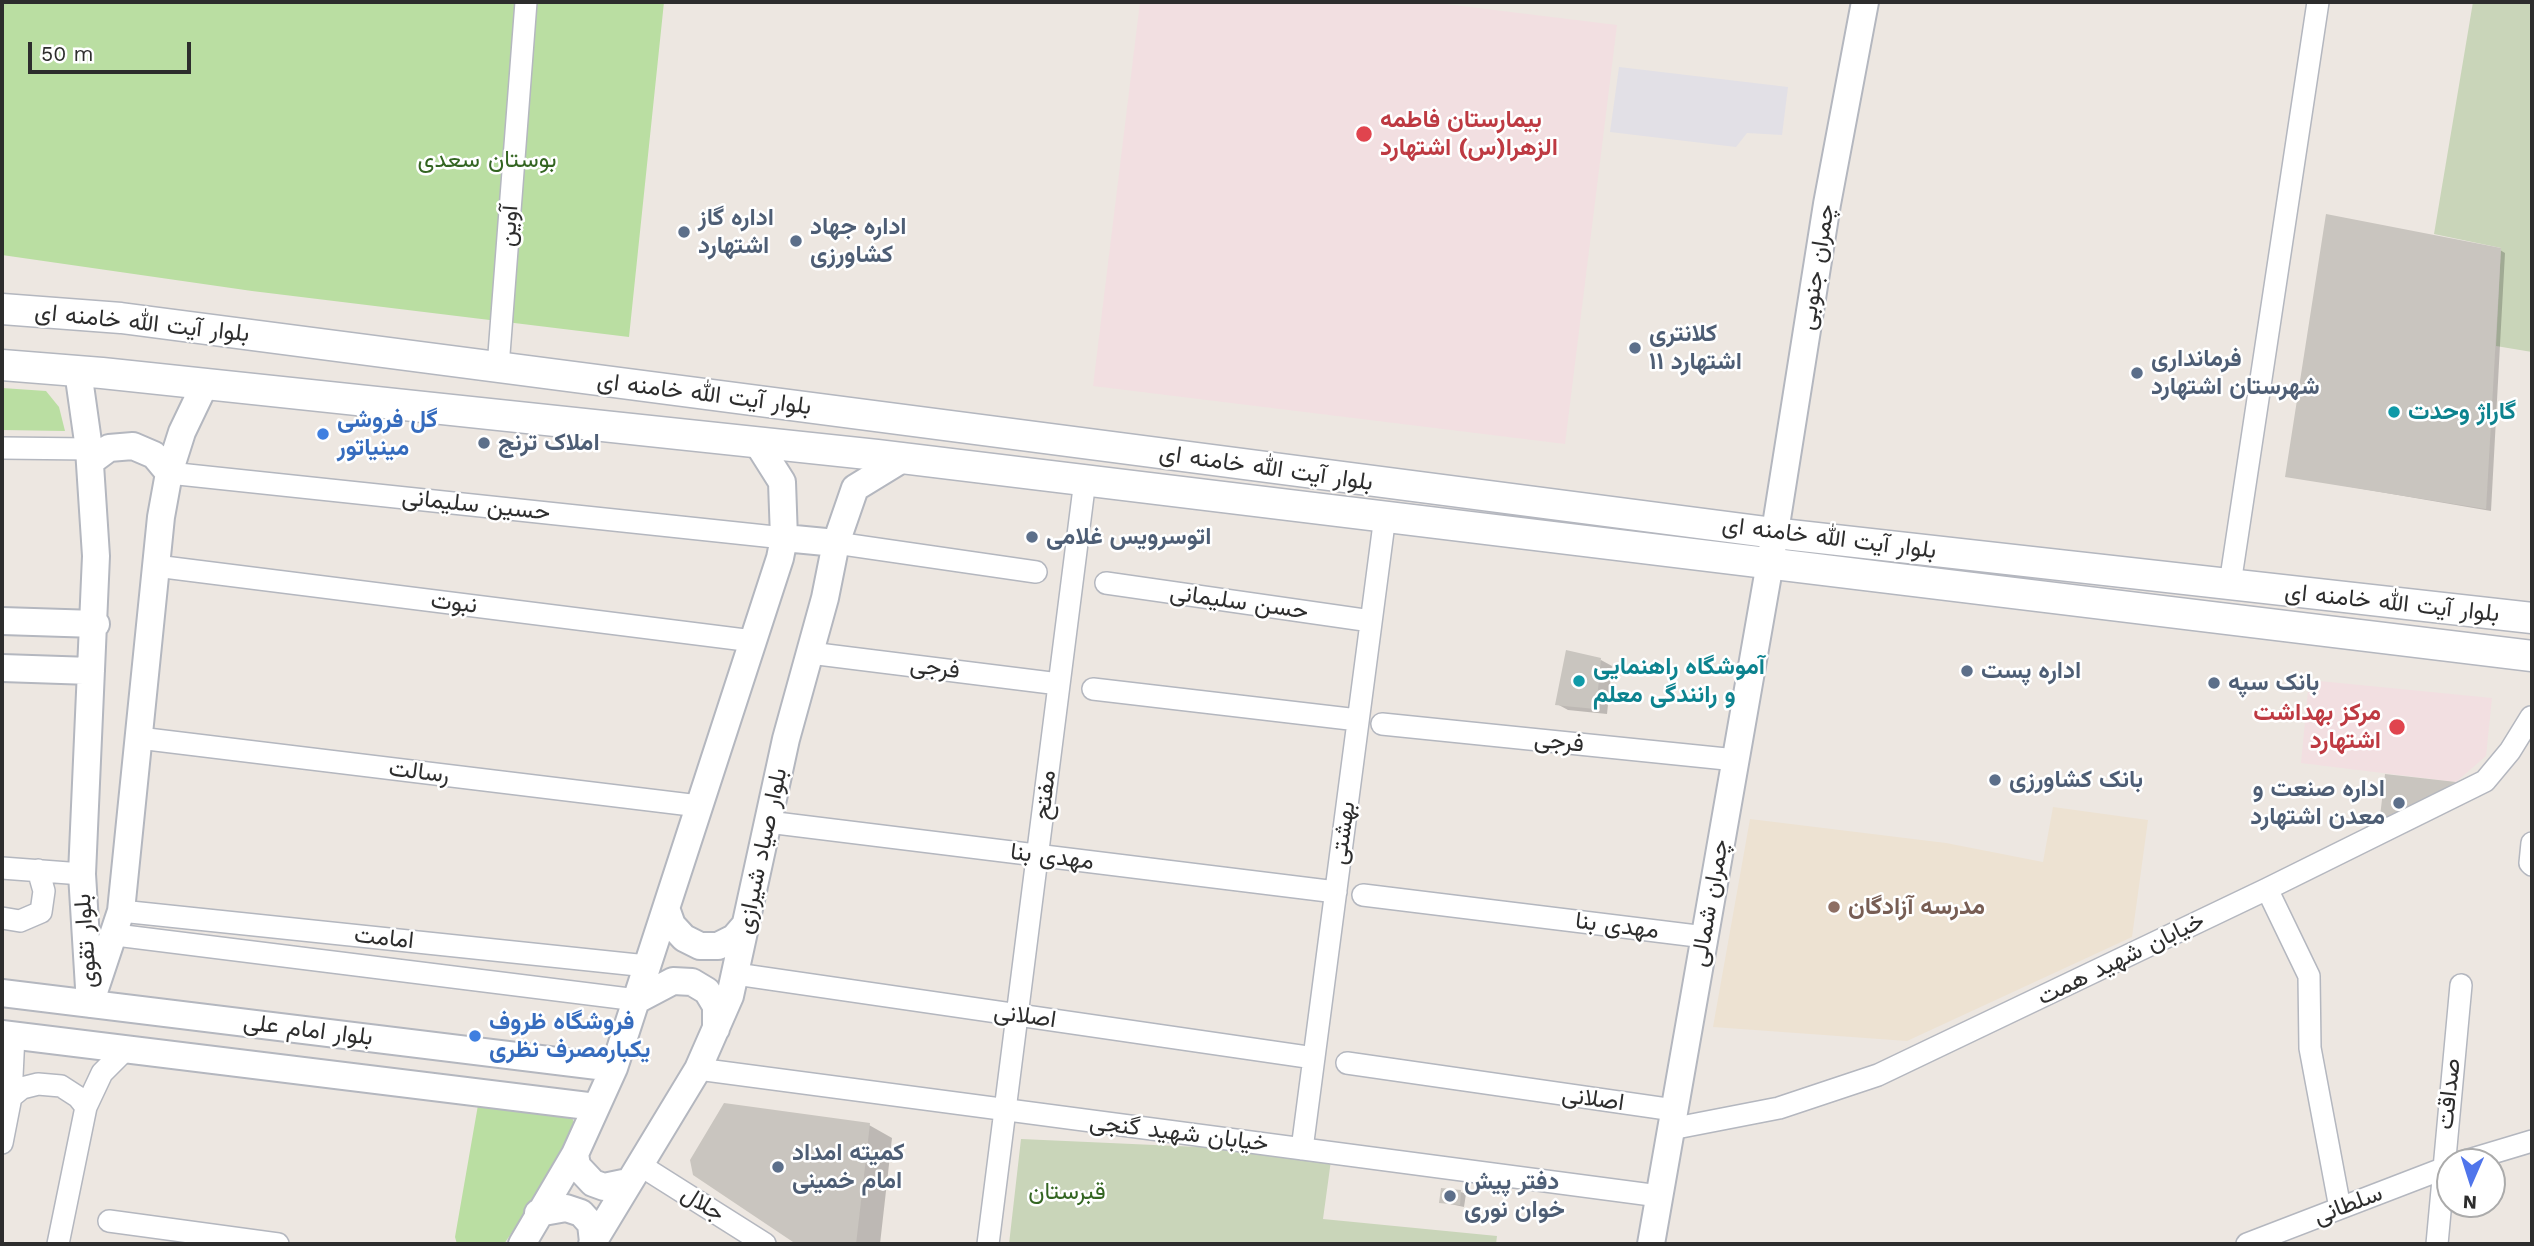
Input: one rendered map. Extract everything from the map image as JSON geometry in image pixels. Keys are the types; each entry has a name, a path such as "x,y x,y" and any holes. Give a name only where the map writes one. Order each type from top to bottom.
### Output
{"main road":[{"name":"بلوار آیت الله خامنه ای","path":"2,309 121,318 1774,533 2532,618"},
{"name":"بلوار آیت الله خامنه ای","path":"2,365 904,458 2532,656"}],"street":[{"name":"آوین","path":"498,367 526,2"},
{"name":"چمران جنوبی","path":"1770,563 1827,204 1865,2"},
{"path":"2230,584 2318,2"},
{"name":"بلوار تقوی","path":"78,371 90,456 96,556 96,624 91,671 82,874 90,1004"},
{"name":"بلوار تقوی","path":"90,1004 119,923 156,566 169,473 181,432 205,384"},
{"path":"522,1244 575,1154 614,1068 784,538 782,482 758,444"},
{"path":"2,448 90,456 109,448 133,446 155,455 169,473"},
{"name":"بلوار صیاد شیرازی","path":"592,1243 698,1069 716,1029 736,974 768,822 836,543 855,488 904,458"},
{"name":"حسین سلیمانی","path":"169,473 784,538"},
{"name":"مفتح","path":"988,1244 1085,480"},
{"name":"بهشتی","path":"1302,1149 1385,516"},
{"path":"784,538 1036,572"},
{"name":"چمران شمالی","path":"1651,1244 1770,563"},
{"name":"نبوت","path":"156,566 752,641"},
{"name":"حسن سلیمانی","path":"1105,583 1371,621"},
{"path":"2,621 96,624"},
{"name":"فرجی","path":"810,653 1059,684"},
{"path":"2,668 91,671"},
{"path":"1093,689 1358,720"},
{"name":"خیابان شهید همت","path":"1672,1119 1779,1108 1878,1075 2267,889 2485,781 2510,751 2531,717"},
{"name":"فرجی","path":"1382,724 1735,760"},
{"name":"رسالت","path":"139,738 699,806"},
{"name":"مهدی بنا","path":"768,822 1336,892"},
{"path":"2532,843 2529,863 2532,865"},
{"path":"2,868 82,874"},
{"path":"2,918 20,921 41,912 44,891 37,870"},
{"path":"2267,889 2309,976 2310,1048 2340,1208"},
{"name":"مهدی بنا","path":"1363,895 1704,937"},
{"path":"666,908 672,925 684,939 700,946 718,946 734,938 746,924"},
{"name":"امامت","path":"119,923 648,966"},
{"name":"امامت","path":"119,923 637,1000"},
{"name":"اصلانی","path":"736,974 1314,1058"},
{"path":"637,1000 673,981 692,982 708,991 716,1006 716,1029"},
{"name":"صداقت","path":"2452,1148 2461,985"},
{"name":"بلوار امام علی","path":"2,993 614,1068"},
{"path":"2,1143 11,1097 8,1034"},
{"name":"بلوار امام علی","path":"8,1034 596,1107"},
{"path":"58,1244 86,1107 102,1073 126,1049"},
{"name":"اصلانی","path":"1347,1063 1672,1119"},
{"name":"خیابان شهید گنجی","path":"698,1069 1659,1196"},
{"path":"11,1097 22,1087 38,1084 61,1086 78,1097 86,1107"},
{"name":"سلطانی","path":"2506,1149 2532,1141"},
{"path":"575,1154 577,1166 593,1183 617,1187 634,1173"},
{"name":"سلطانی","path":"2247,1244 2436,1171"},
{"name":"جلال","path":"634,1173 765,1244"},
{"path":"538,1213 566,1208 581,1213 591,1224 592,1243"},
{"name":"صداقت","path":"2437,1244 2442,1218"},
{"path":"109,1221 278,1244"}],"shaded area":[{"name":"بیمارستان فاطمه الزهرا(س) اشتهارد","path":"1140,2 1429,2 1617,25 1565,444 1093,386"},
{"path":"1619,67 1788,87 1782,135 1747,133 1736,147 1610,132"},
{"name":"مرکز بهداشت اشتهارد","path":"2309,680 2492,698 2486,756 2456,782 2301,763"},
{"path":"2053,807 2148,820 2132,937 1907,1041 1713,1027 1750,819 1946,843 2043,862"}],"green space":[{"name":"بوستان سعدی","path":"2,2 664,2 629,337 252,291 2,255"},
{"path":"2473,2 2532,2 2532,352 2496,346 2501,248 2434,234"},
{"path":"2,388 46,391 59,407 65,431 2,430"},
{"path":"478,1105 572,1118 579,1133 504,1244 457,1244 455,1237"},
{"name":"قبرستان","path":"1021,1139 1332,1153 1323,1219 1497,1236 1496,1244 1009,1244"}],"building":[{"name":"گاراژ وحدت","path":"2326,214 2501,248 2486,509 2285,477"},
{"name":"آموشگاه راهنمایی و رانندگی معلم","path":"1566,650 1601,658 1596,709 1555,705"},
{"name":"اداره صنعت و معدن اشتهارد","path":"2385,774 2456,782 2379,825"},
{"name":"کمیته امداد امام خمینی","path":"724,1103 870,1123 856,1244 796,1244 693,1175 690,1160"},
{"name":"دفتر پیش خوان نوری","path":"1441,1188 1461,1190 1460,1205 1439,1203"}],"place":[{"name":"بیمارستان فاطمه الزهرا(س) اشتهارد","path":"1364,134"},
{"name":"اداره گاز اشتهارد","path":"684,232"},
{"name":"اداره جهاد کشاورزی","path":"796,241"},
{"name":"کلانتری ۱۱ اشتهارد","path":"1635,348"},
{"name":"فرمانداری شهرستان اشتهارد","path":"2137,373"},
{"name":"گاراژ وحدت","path":"2394,412"},
{"name":"گل فروشی مینیاتور","path":"323,434"},
{"name":"املاک ترنج","path":"484,443"},
{"name":"اتوسرویس غلامی","path":"1032,537"},
{"name":"اداره پست","path":"1967,671"},
{"name":"آموشگاه راهنمایی و رانندگی معلم","path":"1579,681"},
{"name":"بانک سپه","path":"2214,683"},
{"name":"مرکز بهداشت اشتهارد","path":"2397,727"},
{"name":"بانک کشاورزی","path":"1995,780"},
{"name":"اداره صنعت و معدن اشتهارد","path":"2399,803"},
{"name":"مدرسه آزادگان","path":"1834,907"},
{"name":"فروشگاه ظروف یکبارمصرف نظری","path":"475,1036"},
{"name":"کمیته امداد امام خمینی","path":"778,1167"},
{"name":"دفتر پیش خوان نوری","path":"1450,1196"}]}
